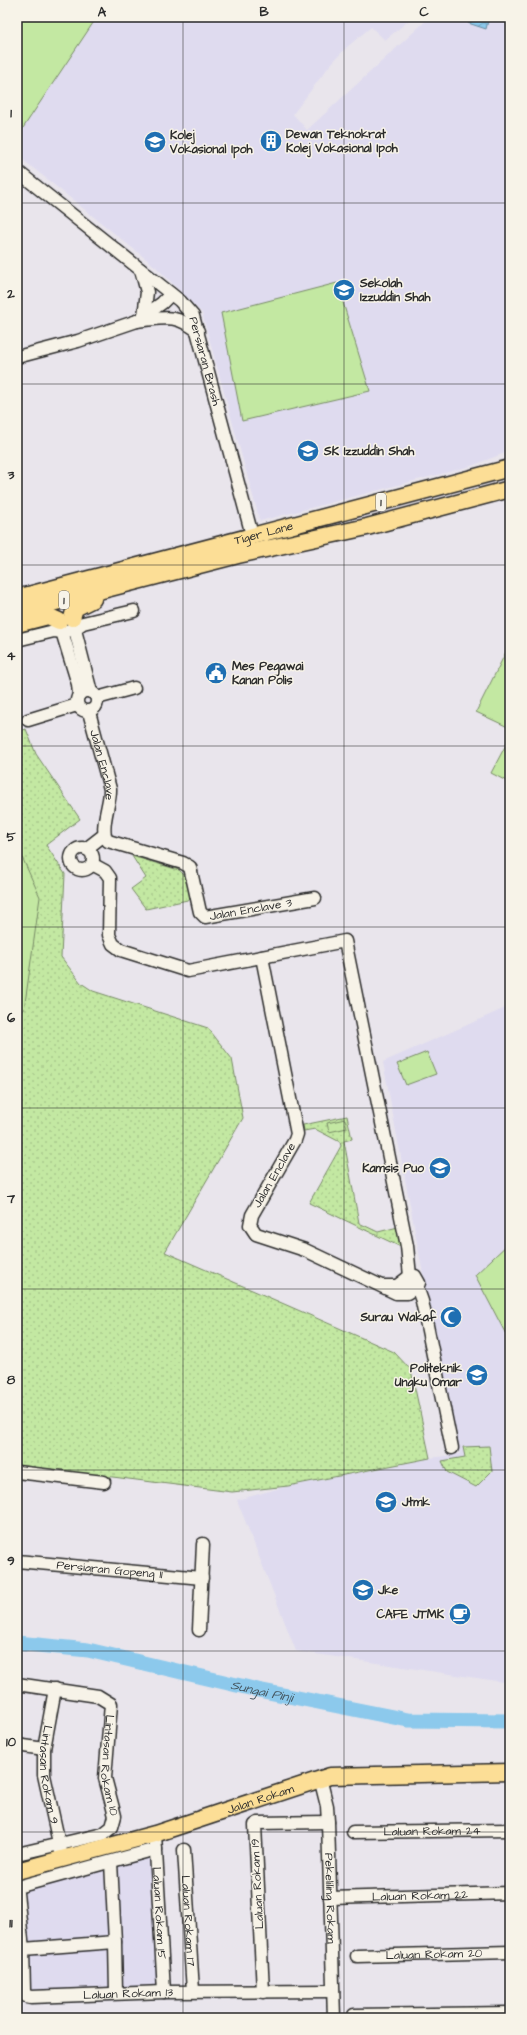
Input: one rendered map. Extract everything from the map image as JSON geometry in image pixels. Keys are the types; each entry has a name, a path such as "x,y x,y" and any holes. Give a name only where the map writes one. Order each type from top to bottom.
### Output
{"main road":[{"name":"Tiger Lane","path":"19,599 252,535 510,468"},
{"name":"Tiger Lane","path":"17,612 238,555 367,527 510,489"},
{"path":"19,599 102,584 116,586"},
{"path":"17,624 48,616 67,625 75,608 80,604 116,586"},
{"name":"Jalan Rokam","path":"17,1871 61,1852 156,1842 320,1778 330,1776 510,1772"}],"street":[{"name":"Persiaran Brash","path":"17,171 167,291 193,316 252,535"},
{"path":"141,270 146,292 144,316"},
{"path":"17,357 78,341 144,316 162,303 167,291"},
{"path":"144,316 182,320 198,332"},
{"path":"17,640 54,631 67,625 83,624 134,611"},
{"path":"67,625 94,695"},
{"path":"67,625 78,684 78,700"},
{"path":"28,720 78,700 85,691 94,695 134,688"},
{"name":"Jalan Enclave","path":"78,700 82,711 89,712 97,705 94,695"},
{"name":"Jalan Enclave","path":"89,712 110,789 111,798 106,838"},
{"path":"106,838 90,856 110,878 109,935 113,944 122,950 188,971 345,941 406,1238 410,1262 411,1283 422,1301 452,1448"},
{"name":"Jalan Enclave 3","path":"106,838 183,863 190,867 200,912 205,917 316,898"},
{"name":"Jalan Enclave","path":"262,957 296,1134 295,1140 252,1215 250,1225 256,1234 305,1250 381,1286 397,1286 411,1283"},
{"path":"17,1472 104,1482"},
{"path":"199,1630 203,1544"},
{"name":"Persiaran Gopeng 11","path":"17,1561 202,1578"},
{"name":"Lintasan Rokam 10","path":"17,1684 98,1696 111,1704 105,1778 115,1816 112,1827"},
{"name":"Lintasan Rokam 9","path":"55,1689 44,1749 44,1775 47,1795 61,1852"},
{"path":"17,1745 44,1749"},
{"name":"Pekeliling Rokam","path":"320,1778 327,1806 328,1822 334,2018"},
{"name":"Laluan Rokam 19","path":"263,1992 255,1825 258,1823 328,1822"},
{"name":"Jalan Rokam","path":"17,1854 61,1852 102,1834 112,1827"},
{"name":"Laluan Rokam 24","path":"353,1832 510,1830"},
{"name":"Jalan Rokam","path":"17,1887 111,1862 156,1842"},
{"name":"Laluan Rokam 15","path":"156,1842 164,1992"},
{"name":"Laluan Rokam 17","path":"184,1850 193,1992"},
{"path":"111,1862 116,1993"},
{"name":"Laluan Rokam 22","path":"330,1898 510,1893"},
{"name":"Laluan Rokam 13","path":"17,1894 23,1949 24,1991 26,1996 164,1992 333,1991"},
{"path":"23,1949 115,1942"},
{"name":"Laluan Rokam 20","path":"357,1956 510,1952"},
{"path":"354,2015 510,2014"}],"shaded area":[{"name":"Sekolah Izzuddin Shah","path":"17,17 413,17 385,40 371,27 347,47 330,65 293,114 307,130 430,17 510,17 510,451 471,466 260,521 202,313 156,267 17,155"},
{"name":"Politeknik Ungku Omar","path":"510,1006 510,1683 296,1651 237,1500 288,1486 430,1458 460,1454 427,1295 383,1062"},
{"path":"156,1849 165,1992 17,1999 17,1885"}],"green space":[{"path":"17,17 97,17 17,137"},
{"path":"337,283 370,391 242,421 221,313"},
{"path":"510,644 510,728 476,712"},
{"path":"26,729 36,754 80,819 46,845 65,874 61,957 81,983 93,991 208,1028 232,1059 243,1118 165,1252 394,1352 411,1370 430,1458 288,1486 232,1492 17,1465 17,732"},
{"path":"510,737 510,783 491,773"},
{"path":"17,846 40,897 24,1010 17,1010"},
{"path":"132,856 179,870 186,879 192,899 146,909 131,889 146,878"},
{"path":"427,1052 436,1074 406,1085 397,1064"},
{"path":"347,1116 352,1139 344,1141 359,1223 378,1232 398,1227 403,1248 309,1203 341,1146 340,1142 315,1129 304,1131 303,1125"},
{"path":"345,1119 347,1128 329,1132 327,1123"},
{"path":"510,1242 510,1342 475,1275"},
{"path":"489,1446 492,1471 476,1487 447,1472 442,1461 465,1457 463,1447"}],"water":[{"path":"468,17 489,17 486,29 468,23"}],"waterway":[{"name":"Sungai Pinji","path":"17,1643 88,1650 258,1690 408,1720 510,1721"}],"place":[{"name":"Dewan Teknokrat Kolej Vokasional Ipoh","path":"271,141"},
{"name":"Kolej Vokasional Ipoh","path":"155,142"},
{"name":"Sekolah Izzuddin Shah","path":"344,290"},
{"name":"SK Izzuddin Shah","path":"308,451"},
{"name":"Mes Pegawai Kanan Polis","path":"216,673"},
{"name":"Kamsis Puo","path":"440,1168"},
{"name":"Surau Wakaf","path":"451,1317"},
{"name":"Politeknik Ungku Omar","path":"477,1375"},
{"name":"Jtmk","path":"386,1502"},
{"name":"Jke","path":"363,1590"},
{"name":"CAFE JTMK","path":"460,1614"}]}
